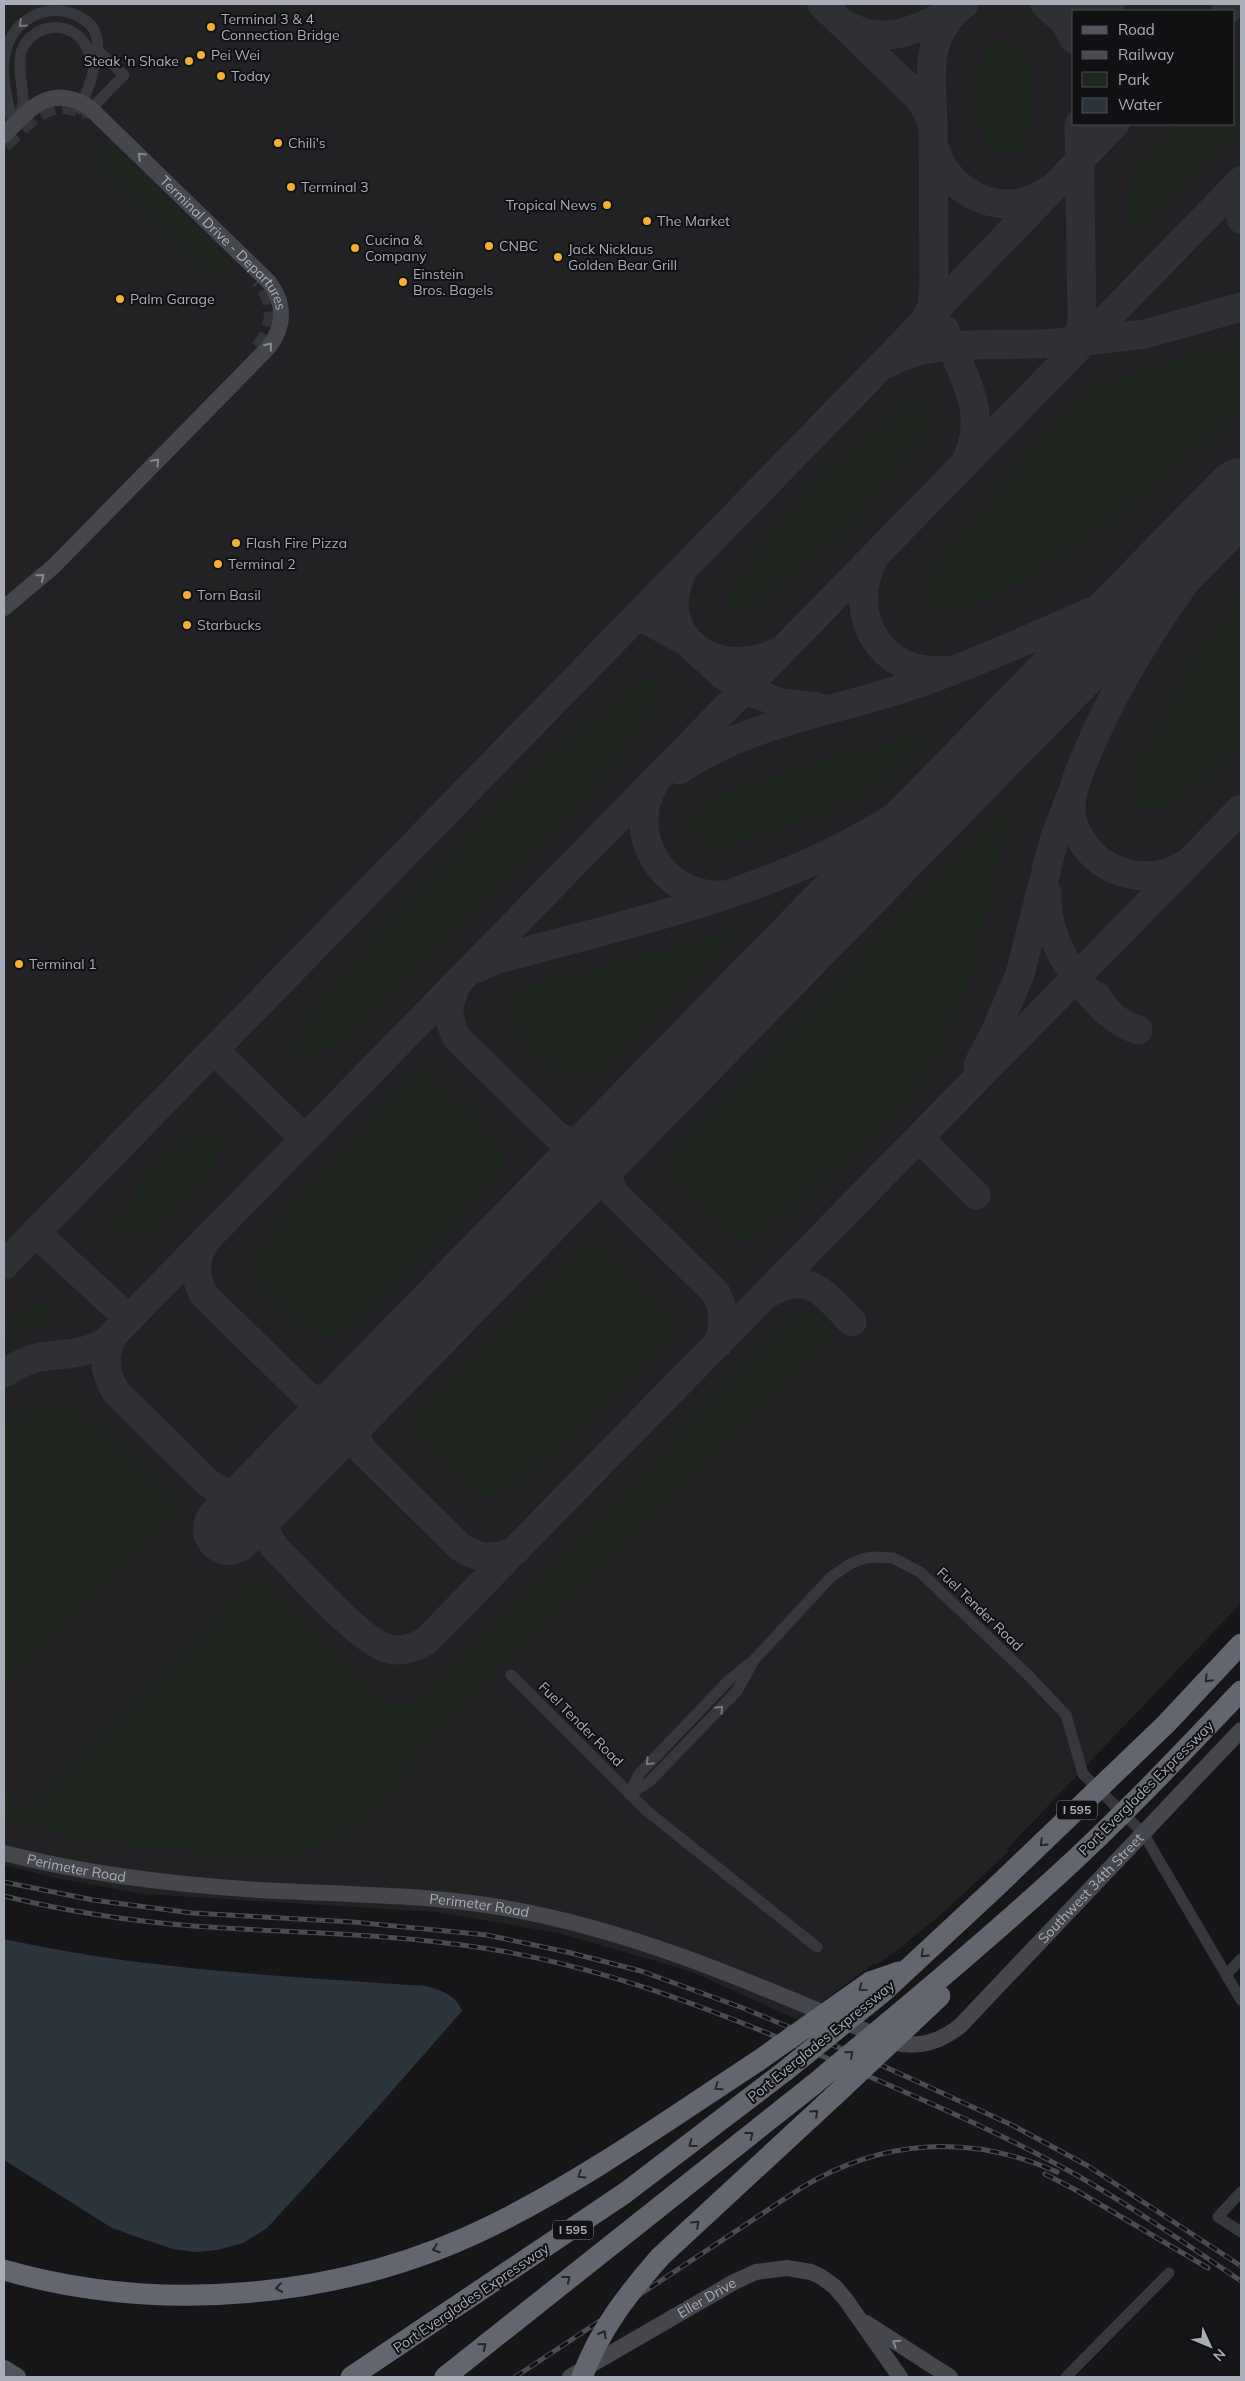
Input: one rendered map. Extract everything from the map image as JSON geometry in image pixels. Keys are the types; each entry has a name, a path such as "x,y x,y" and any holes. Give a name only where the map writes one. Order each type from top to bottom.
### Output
{"highway":[{"name":"Port Everglades Expressway","path":"352,2377 625,2193 785,2071 907,1970 1124,1765 1241,1644"},
{"name":"Port Everglades Expressway","path":"446,2377 813,2085 940,1978 1058,1876 1140,1796 1241,1691"},
{"path":"582,2377 588,2359 620,2304 660,2257 954,1983 1058,1876"},
{"path":"4,2270 92,2288 183,2294 253,2292 334,2279 374,2269 451,2243 526,2208 667,2121 870,1982 907,1970"}],"main road":[{"path":"4,2369 17,2377"}],"street":[{"path":"10,134 4,69 7,47 17,28 29,18 43,12 58,10 71,13 92,26 96,34 96,49 90,86 83,112 124,75 96,49"},
{"path":"10,134 23,101 18,63 22,48 32,36 43,29 56,27 78,35 85,44 93,68"},
{"name":"Terminal Drive - Departures","path":"4,608 54,566 268,348 277,335 282,312 279,299 269,282 89,107 68,98 48,99 30,109 10,134"},
{"name":"Fuel Tender Road","path":"628,1794 639,1774 728,1681 754,1660 840,1570 862,1559 873,1556 893,1558 904,1562 920,1572 1029,1676 1066,1715 1083,1774 1143,1833 1241,2000"},
{"name":"Fuel Tender Road","path":"511,1675 628,1794 817,1947"},
{"name":"Southwest 34th Street","path":"934,2041 960,2026 1241,1730"},
{"name":"Perimeter Road","path":"4,1853 90,1871 182,1884 435,1898 562,1919 621,1936 729,1973 892,2042 917,2046 934,2041"},
{"path":"1227,1974 1241,1958"},
{"path":"1241,2192 1218,2217 1241,2232"},
{"name":"Eller Drive","path":"570,2377 734,2282 756,2272 788,2268 811,2272 828,2281 846,2300 895,2371"},
{"path":"1066,2377 1169,2273"},
{"path":"860,2320 950,2377"},
{"path":"895,2371 912,2377"}],"shaded area":[{"path":"4,4 1241,4 1241,1603 1007,1849 1009,1851 946,1910 905,1944 876,1965 873,1964 798,2020 690,1971 558,1933 435,1912 144,1894 60,1879 4,1865"}],"green space":[{"path":"1004,41 1016,44 1024,51 1031,65 1034,89 1030,131 1024,146 1013,154 1004,155 993,152 984,141 981,131 978,96 980,71 985,53 993,45"},
{"path":"1241,61 1241,130 1145,227 1139,231 1124,229 1131,180 1174,125 1235,125 1235,66"},
{"path":"112,145 231,262 215,278 96,162"},
{"path":"1241,343 1241,408 1162,479 1071,548 1043,567 988,599 965,609 947,612 936,609 932,605 927,596 926,579 1031,451 1080,397 1111,380"},
{"path":"909,405 923,411 928,421 921,437 843,534 744,612 732,613 728,609 729,597 808,487"},
{"path":"1241,597 1241,746 1166,809 1156,810 1142,807 1134,798 1133,773 1189,668"},
{"path":"645,680 658,686 661,694 584,801 346,1038 304,1062 290,1049 325,993 543,761"},
{"path":"935,731 880,781 829,811 783,829 738,843 719,846 706,844 695,835 692,822 693,813 707,802 777,774"},
{"path":"1010,808 972,967 950,1028 924,1075 880,1128 846,1160 766,1227 756,1233 736,1240 729,1237 668,1177 665,1168 667,1158"},
{"path":"742,928 600,1070 582,1074 567,1071 553,1064 539,1052 536,1056 522,1042 525,1038 517,1029 509,1010 511,998 521,989"},
{"path":"419,1070 456,1106 461,1102 476,1118 473,1122 490,1138 498,1149 505,1171 350,1330 327,1339 316,1335 282,1306 258,1280 255,1273 259,1256 297,1202 353,1138"},
{"path":"216,1128 228,1140 201,1184 170,1217 126,1243 112,1230 147,1176 169,1155"},
{"path":"590,1245 603,1250 675,1319 678,1323 678,1332 601,1411 500,1494 493,1497 482,1496 422,1439 419,1425 420,1416 428,1400 576,1252"},
{"path":"38,1301 49,1307 58,1321 17,1329 4,1337 4,1323"},
{"path":"804,1308 813,1312 835,1331 434,1734 413,1757 398,1783 368,1815 334,1841 296,1855 269,1857 138,1846 75,1836 4,1819 4,1793 27,1815 256,1580 378,1697 390,1702 407,1703 424,1696"},
{"path":"45,1402 56,1403 95,1426 142,1465 139,1469 179,1504 4,1684 4,1425"}],"water":[{"path":"4,1939 56,1950 161,1965 267,1975 426,1986 452,1997 462,2011 377,2108 267,2228 243,2243 217,2250 196,2252 173,2249 112,2228 4,2160"}],"taxiway":[{"path":"4,1265 925,321 932,306 934,284 933,126 919,98 822,4"},
{"path":"848,26 879,35 893,34 922,26 964,4"},
{"path":"1045,4 1066,23 1072,35"},
{"path":"1078,4 1078,10"},
{"path":"1102,10 1110,4"},
{"path":"1227,10 1233,4"},
{"path":"933,123 931,77 934,49 946,22 957,10"},
{"path":"1071,352 1079,336 1082,321 1079,125"},
{"path":"929,316 1114,125"},
{"path":"935,149 942,165 952,179 965,190 980,198 996,203 1013,204 1029,200 1045,192"},
{"path":"4,1373 32,1359 84,1351 102,1344 110,1338 1241,181"},
{"path":"1241,211 1241,219"},
{"path":"1077,342 1145,334 1241,307"},
{"path":"945,330 971,394 974,410 973,443 966,461"},
{"path":"889,363 904,356 938,347 1051,343 1075,339 1090,333"},
{"path":"1184,865 1166,873 1146,876 1117,870 1101,862 1088,849 1077,833 1071,807 1073,791 1090,746 1105,714 1138,653 1177,593 1241,510"},
{"path":"873,560 865,581 864,602 867,621 875,639 887,653 904,664 923,670 946,670"},
{"path":"683,570 675,594 675,616 683,634 696,648 714,657 734,661 757,659 779,651"},
{"path":"679,770 734,740 763,729 913,685 943,674 1151,586"},
{"path":"638,615 687,642 723,675 750,692 781,703 817,707"},
{"path":"475,969 495,960 642,921 739,891 786,873 832,852 877,828 916,803 1024,716"},
{"path":"654,784 646,803 644,822 647,841 654,859 666,874 681,885 699,893 720,895"},
{"path":"978,1065 998,1026 1020,974 1054,840 1071,796"},
{"path":"274,1483 267,1500 264,1517 267,1534 277,1550 330,1604 375,1642 386,1648 402,1650 412,1648 426,1641 1241,809"},
{"path":"1047,893 1048,911 1056,943 1073,973 1107,1012"},
{"path":"458,982 449,1009 456,1037 557,1136 568,1141 586,1144 602,1139 627,1122"},
{"path":"1097,996 1114,1018 1138,1030"},
{"path":"214,1050 305,1139"},
{"path":"625,1126 615,1142 608,1165 613,1192 716,1293 723,1319 718,1344"},
{"path":"919,1138 976,1195"},
{"path":"35,1232 129,1319"},
{"path":"205,1241 197,1261 198,1281 204,1295 307,1396 325,1402 338,1402 364,1391"},
{"path":"769,1293 783,1286 795,1284 815,1288 852,1322"},
{"path":"115,1332 108,1347 106,1362 109,1377 116,1392 206,1481 223,1491 240,1495 257,1492 274,1483"},
{"path":"364,1391 355,1420 356,1436 362,1450 460,1547 474,1554 487,1557 500,1556 515,1551"}],"runway":[{"path":"229,1529 1241,494"}],"tunnel":[{"path":"4,145 31,119 51,108 62,106 74,108 86,114"},
{"path":"258,280 269,297 272,314 268,332 258,348"}],"railway":[{"path":"4,1882 93,1900 192,1913 353,1922 487,1935 567,1952 641,1971 743,2008 881,2065 1014,2126 1088,2166 1241,2266"},
{"path":"4,1896 74,1911 169,1924 375,1936 483,1948 571,1966 656,1991 822,2056 985,2128 1101,2189 1241,2281"},
{"path":"515,2377 801,2188 863,2159 895,2151 927,2147 959,2147 992,2151 1024,2159 1057,2172"},
{"path":"1045,2174 1208,2268"}],"place":[{"name":"Terminal 3 & 4 Connection Bridge","path":"211,27"},
{"name":"Pei Wei","path":"201,55"},
{"name":"Steak 'n Shake","path":"189,61"},
{"name":"Today","path":"221,76"},
{"name":"Chili's","path":"278,143"},
{"name":"Terminal 3","path":"291,187"},
{"name":"Tropical News","path":"607,205"},
{"name":"The Market","path":"647,221"},
{"name":"CNBC","path":"489,246"},
{"name":"Cucina & Company","path":"355,248"},
{"name":"Jack Nicklaus Golden Bear Grill","path":"558,257"},
{"name":"Einstein Bros. Bagels","path":"403,282"},
{"name":"Palm Garage","path":"120,299"},
{"name":"Flash Fire Pizza","path":"236,543"},
{"name":"Terminal 2","path":"218,564"},
{"name":"Torn Basil","path":"187,595"},
{"name":"Starbucks","path":"187,625"},
{"name":"Terminal 1","path":"19,964"}]}
